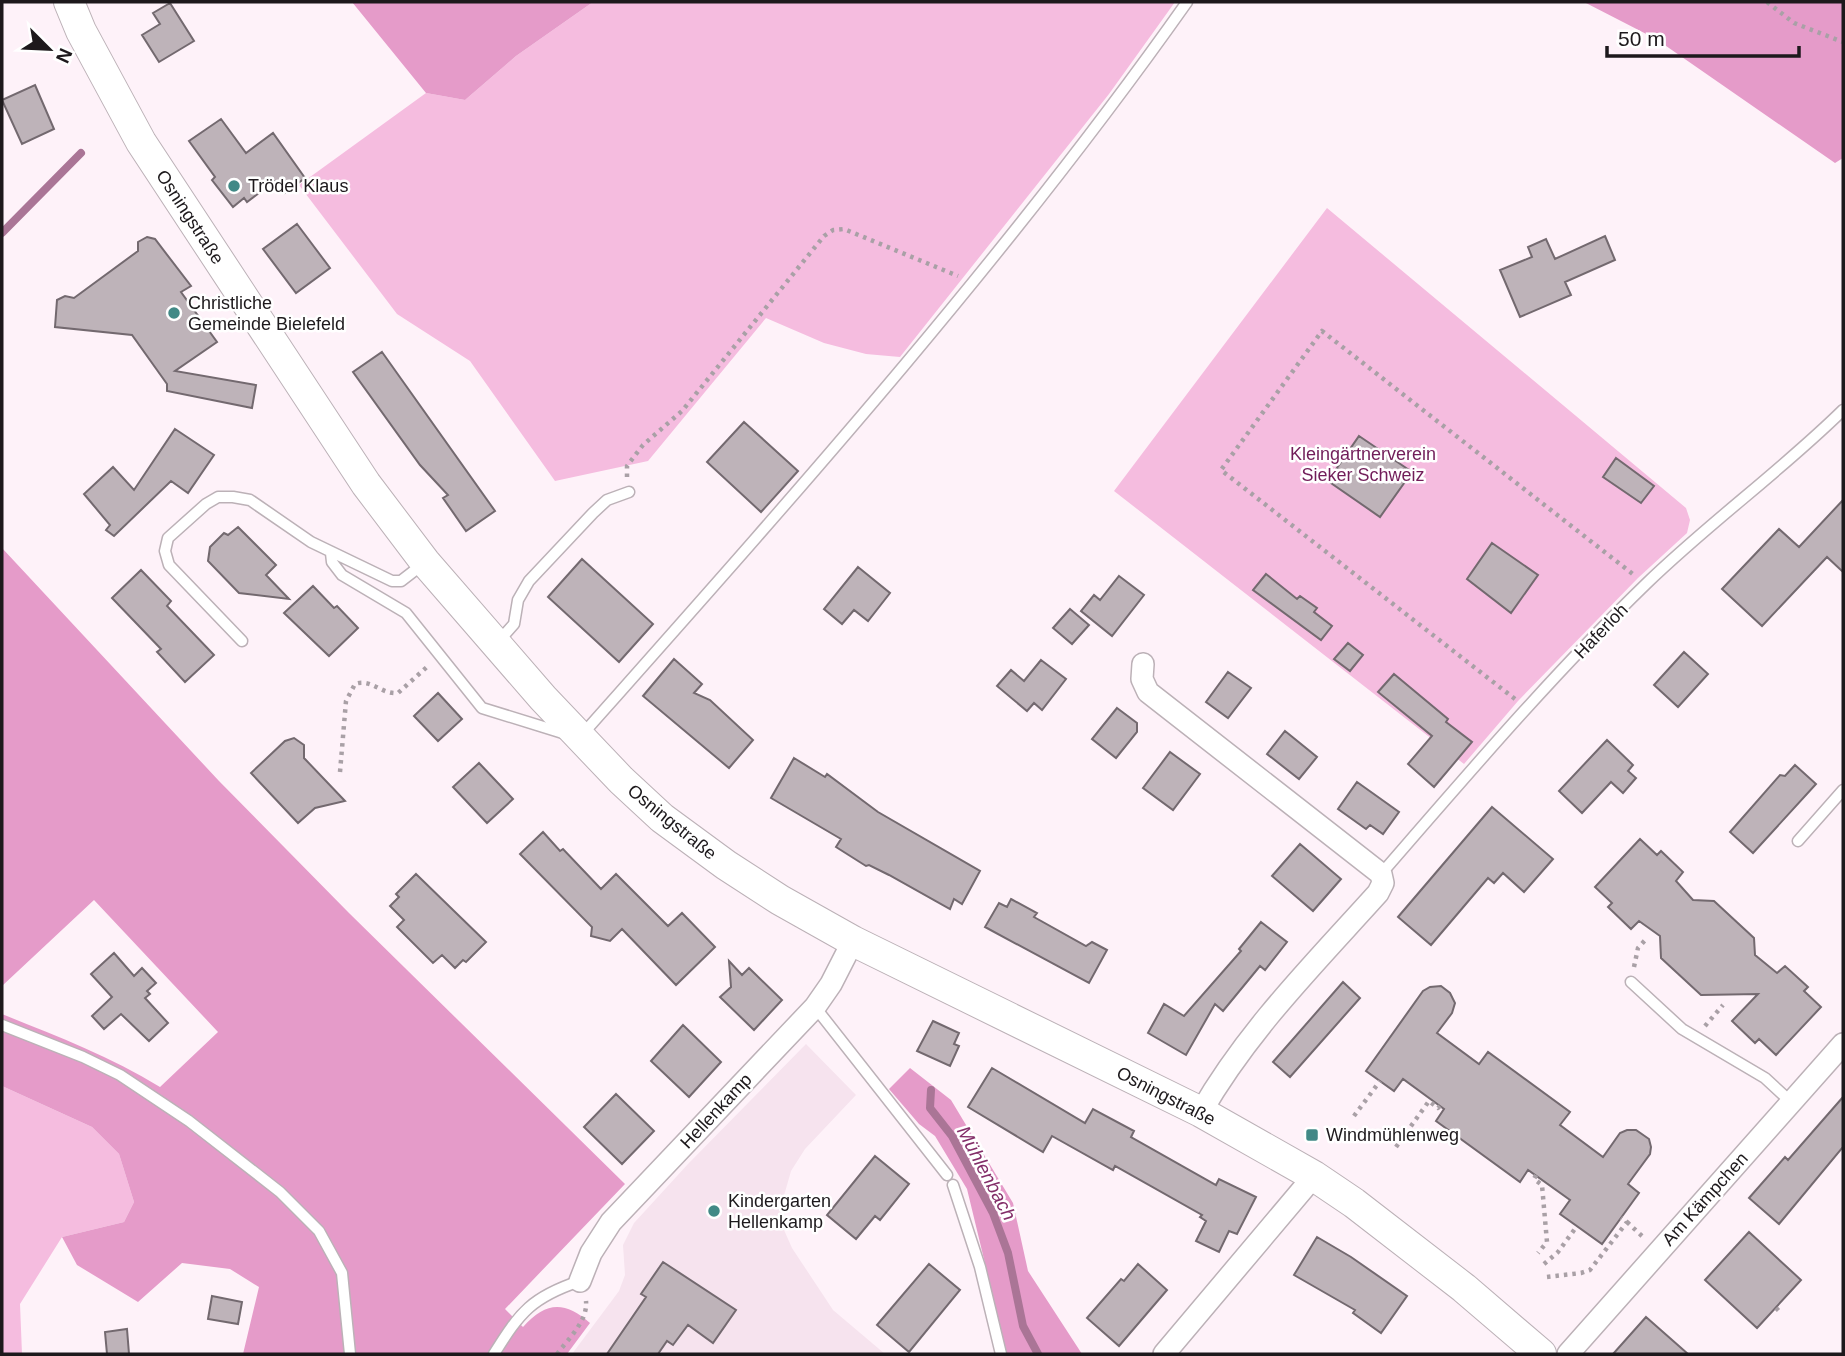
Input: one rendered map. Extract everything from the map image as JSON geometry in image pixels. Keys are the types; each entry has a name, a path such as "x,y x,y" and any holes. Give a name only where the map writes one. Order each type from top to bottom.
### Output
{"main road":[{"name":"Osningstraße","path":"69,2 81,30 141,142 339,444 425,562 495,645 579,738 662,818 714,858 780,900 853,941 1201,1112 1314,1176 1354,1203 1464,1289 1541,1354"}],"street":[{"path":"1143,664 1142,678 1148,692 1381,874"},
{"name":"Haferloh","path":"1201,1112 1246,1041 1378,893 1382,883 1381,874"},
{"name":"Hellenkamp","path":"580,1281 591,1253 611,1222 815,1007 831,984 853,941"},
{"name":"Am Kämpchen","path":"1568,1354 1843,1044"},
{"path":"1164,1354 1314,1176"}],"lane":[{"path":"331,553 332,562 342,575 406,613 482,708 579,738 904,367 1127,88 1187,2"},
{"name":"Haferloh","path":"1381,874 1527,709 1645,585 1711,525 1768,480 1843,410"},
{"path":"495,645 514,624 518,600 529,581 607,500 629,492"},
{"path":"242,641 169,565 165,551 168,538 206,504 218,497 233,496 250,500 311,542 392,582 401,581 425,562"},
{"path":"1798,841 1843,790"},
{"path":"1631,982 1682,1029 1765,1079 1791,1102"},
{"path":"815,1007 950,1180 981,1267 1001,1354"},
{"path":"2,1025 83,1057 120,1075 189,1121 280,1192 319,1231 342,1273 349,1354"},
{"path":"494,1354 514,1322 529,1306 553,1290 580,1281"}],"path":[{"path":"1767,2 1794,23 1843,42"},
{"path":"629,492 627,466 643,446 682,411 824,236 833,230 844,229 972,281"},
{"path":"1527,709 1221,470 1322,331 1645,585"},
{"path":"340,772 346,701 355,684 367,682 385,692 398,693 439,656"},
{"path":"1631,982 1638,948 1647,938"},
{"path":"1354,1116 1380,1081"},
{"path":"1396,1147 1429,1101 1438,1108 1440,1106"},
{"path":"1536,1175 1534,1179 1542,1185 1547,1242 1538,1253"},
{"path":"1621,1218 1642,1236"},
{"path":"1547,1277 1590,1270 1627,1222"},
{"path":"1544,1264 1558,1252 1577,1226"},
{"path":"557,1354 584,1318 587,1309 580,1281"},
{"path":"1776,1308 1780,1313"}],"shaded area":[{"path":"352,2 593,2 516,56 465,100 426,93"},
{"path":"1584,2 1843,2 1843,158 1835,163 1656,39"},
{"path":"2,548 219,781 349,913 625,1184 505,1309 523,1327 540,1312 556,1307 581,1316 590,1323 567,1354 243,1354 259,1287 230,1269 182,1263 138,1302 77,1265 62,1237 124,1222 134,1202 119,1154 92,1127 2,1086 2,1014 102,1056 160,1087 218,1032 94,900 2,986"},
{"name":"Kindergarten Hellenkamp","path":"806,1044 856,1095 805,1149 791,1171 783,1199 784,1230 792,1248 833,1310 885,1354 572,1354 619,1291 625,1275 623,1245 634,1223"},
{"path":"910,1068 951,1100 1013,1203 1028,1271 1082,1354 1007,1354 967,1189 935,1136 919,1124 889,1089"}],"green space":[{"path":"593,2 1175,2 1109,94 900,357 866,354 824,343 766,318 648,461 555,481 470,361 397,314 299,185 426,93 465,100 516,56"},
{"name":"Kleingärtnerverein Sieker Schweiz","path":"1327,208 1686,508 1690,520 1687,533 1638,578 1518,701 1464,764 1114,491"},
{"path":"2,1086 92,1127 119,1154 134,1202 124,1222 62,1237 20,1304 22,1354 2,1354"}],"building":[{"path":"170,3 194,41 159,62 142,35 160,24 153,13"},
{"path":"35,85 54,129 22,144 2,100"},
{"path":"221,119 246,153 273,133 305,178 285,193 275,181 247,202 244,198 233,207 212,180 215,177 189,141"},
{"path":"297,224 330,268 296,293 263,249"},
{"path":"1605,236 1615,260 1565,282 1571,295 1520,317 1500,270 1532,257 1528,247 1546,239 1555,259"},
{"path":"147,237 155,239 191,286 181,292 217,342 175,371 256,385 252,408 167,391 167,384 132,335 55,327 57,300 65,296 74,298 138,251 138,242"},
{"path":"382,352 495,511 466,531 443,498 448,495 420,465 353,372"},
{"path":"744,422 798,471 761,512 707,462"},
{"path":"175,429 214,455 188,493 171,481 114,536 106,530 110,525 84,494 113,467 134,490"},
{"path":"1359,436 1412,472 1380,517 1328,481"},
{"path":"1616,458 1654,486 1641,503 1603,477"},
{"path":"1843,500 1843,572 1827,557 1762,626 1722,589 1779,529 1799,547"},
{"path":"238,527 276,565 266,575 289,599 239,593 208,561 210,547 224,533 228,535"},
{"path":"1492,543 1538,575 1511,613 1467,579"},
{"path":"582,559 653,624 619,662 548,597"},
{"path":"858,567 890,593 868,621 854,610 842,624 824,609"},
{"path":"141,570 171,601 167,606 214,655 185,682 157,652 161,649 112,598"},
{"path":"1266,574 1297,599 1300,596 1317,608 1314,612 1332,626 1321,640 1253,590"},
{"path":"1119,576 1144,595 1112,636 1081,611 1094,595 1100,600"},
{"path":"313,586 358,628 329,656 284,613"},
{"path":"1070,609 1089,625 1072,644 1053,628"},
{"path":"1348,643 1363,655 1350,671 1334,659"},
{"path":"1684,652 1708,674 1678,707 1654,685"},
{"path":"674,659 702,684 694,693 710,700 753,740 729,768 643,696"},
{"path":"1041,660 1066,679 1042,710 1034,703 1027,711 997,686 1011,670 1024,681"},
{"path":"1228,672 1251,688 1228,718 1206,702"},
{"path":"1394,674 1472,742 1434,787 1408,764 1432,736 1378,692"},
{"path":"438,693 462,719 438,741 414,716"},
{"path":"1117,708 1137,723 1137,732 1116,758 1092,739"},
{"path":"1285,731 1317,757 1299,779 1267,754"},
{"path":"294,738 304,745 304,758 345,801 315,808 298,823 251,773 285,741"},
{"path":"1607,740 1633,765 1628,771 1636,778 1623,793 1611,782 1582,813 1559,791"},
{"path":"1170,752 1200,774 1173,810 1143,788"},
{"path":"794,758 825,777 827,774 878,812 980,871 962,904 954,899 950,909 889,875 866,866 836,847 841,839 771,798"},
{"path":"479,763 513,799 487,823 453,787"},
{"path":"1795,765 1816,784 1753,853 1730,832 1780,775 1785,776"},
{"path":"1357,782 1399,812 1383,834 1370,825 1366,829 1338,809"},
{"path":"1492,807 1553,859 1524,892 1503,873 1494,883 1488,878 1431,945 1398,917"},
{"path":"543,832 601,889 616,874 668,926 682,913 715,947 676,985 622,929 610,941 591,936 592,927 520,854"},
{"path":"1640,839 1657,855 1661,851 1683,872 1676,881 1693,900 1714,901 1754,938 1755,955 1777,973 1785,966 1808,987 1804,991 1821,1007 1776,1055 1759,1039 1755,1043 1732,1021 1758,994 1701,995 1661,958 1660,936 1639,921 1631,929 1608,907 1612,903 1595,887"},
{"path":"1300,844 1341,879 1313,911 1272,876"},
{"path":"416,874 486,942 466,962 463,960 455,968 442,955 433,963 397,927 404,920 390,906 399,897 396,894"},
{"path":"1011,899 1037,913 1034,917 1086,946 1092,942 1107,950 1089,983 985,927 999,903 1007,907"},
{"path":"1261,922 1287,942 1265,970 1260,966 1223,1011 1215,1004 1186,1055 1148,1033 1164,1004 1184,1016 1241,951 1239,949"},
{"path":"114,953 134,976 142,968 156,983 147,991 150,994 145,998 168,1023 149,1041 121,1014 104,1029 92,1016 112,997 91,974"},
{"path":"729,961 742,975 749,968 782,1000 754,1030 720,997 731,987"},
{"path":"1343,982 1360,998 1290,1077 1273,1062"},
{"path":"1441,986 1450,993 1455,1003 1452,1013 1437,1033 1479,1064 1488,1052 1570,1112 1560,1125 1603,1157 1620,1133 1627,1130 1636,1130 1649,1139 1650,1154 1628,1184 1639,1193 1602,1244 1560,1214 1570,1200 1528,1170 1520,1182 1436,1121 1444,1109 1403,1079 1394,1091 1366,1071 1423,991"},
{"path":"933,1021 959,1033 954,1044 959,1046 950,1066 917,1051"},
{"path":"683,1025 721,1062 689,1097 651,1061"},
{"path":"992,1068 1085,1123 1093,1109 1134,1131 1131,1137 1216,1185 1219,1179 1256,1197 1237,1234 1229,1231 1219,1252 1196,1241 1206,1221 1200,1217 1202,1215 1115,1166 1113,1170 1052,1136 1043,1152 968,1107"},
{"path":"616,1094 654,1131 622,1164 584,1127"},
{"path":"1843,1097 1843,1147 1779,1224 1749,1198 1785,1157 1788,1160"},
{"path":"875,1156 909,1184 880,1220 875,1216 856,1239 827,1215"},
{"path":"1749,1232 1801,1280 1757,1328 1705,1280"},
{"path":"1317,1237 1407,1296 1381,1333 1353,1313 1355,1310 1294,1275"},
{"path":"663,1262 736,1310 713,1343 688,1325 673,1345 667,1341 658,1354 607,1354 646,1297 641,1294"},
{"path":"929,1264 960,1290 909,1352 877,1325"},
{"path":"1138,1264 1167,1290 1119,1346 1087,1318"},
{"path":"212,1296 242,1302 238,1324 208,1319"},
{"path":"1646,1317 1688,1354 1613,1354"},
{"path":"127,1329 129,1354 107,1354 105,1332"}],"waterway":[{"name":"Mühlenbach","path":"2,233 81,153"},
{"name":"Mühlenbach","path":"931,1090 930,1108 952,1136 993,1213 1008,1253 1023,1326 1038,1354"}],"place":[{"name":"Trödel Klaus","path":"234,186"},
{"name":"Christliche Gemeinde Bielefeld","path":"174,313"},
{"name":"Windmühlenweg","path":"1312,1135"},
{"name":"Kindergarten Hellenkamp","path":"714,1211"}]}
